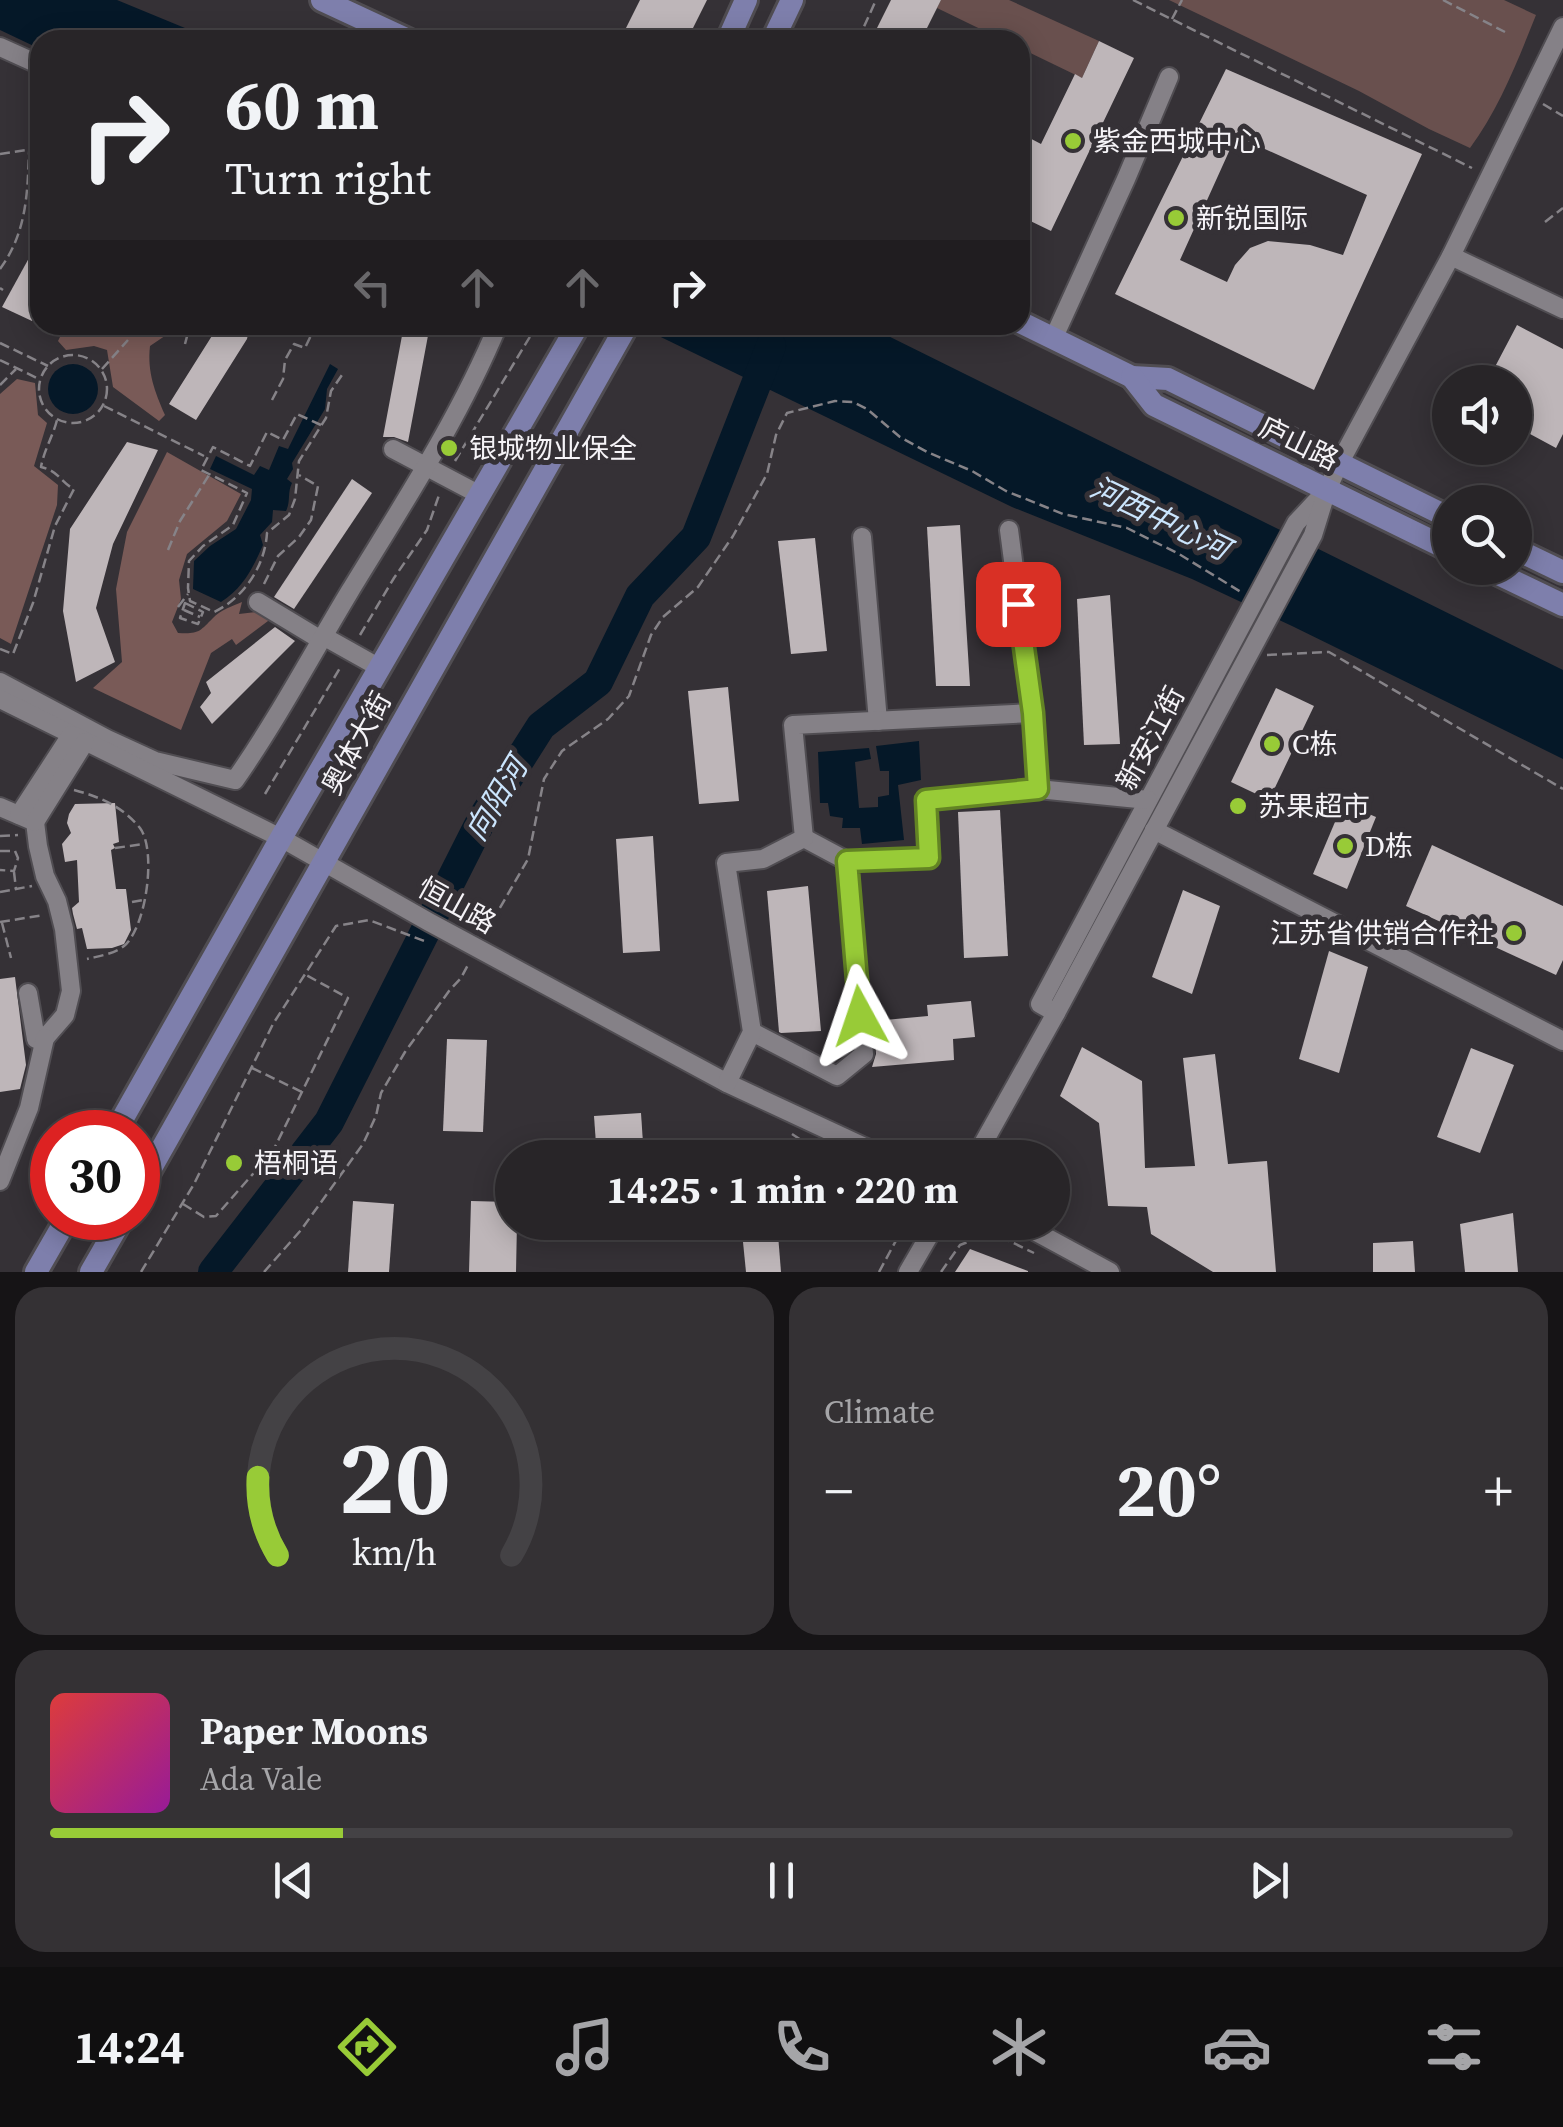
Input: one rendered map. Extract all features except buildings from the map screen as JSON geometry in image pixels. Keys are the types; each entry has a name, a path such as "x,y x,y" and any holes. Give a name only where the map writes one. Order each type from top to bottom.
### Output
{"main road":[{"path":"322,0 386,30"},
{"path":"732,30 746,0"},
{"path":"778,30 792,0"},
{"name":"庐山路","path":"1030,326 1132,377 1154,405 1432,541"},
{"name":"奥体大街","path":"127,1110 572,335"},
{"name":"奥体大街","path":"160,1152 621,335"},
{"name":"庐山路","path":"1132,377 1168,378 1432,509"},
{"path":"1532,557 1563,572"},
{"path":"1520,585 1563,606"},
{"path":"36,1272 54,1240"},
{"path":"92,1272 110,1240"}],"street":[{"name":"新安江街","path":"985,1140 1313,535 1339,464 1451,256 1563,27"},
{"path":"0,47 30,60"},
{"path":"1054,337 1169,77"},
{"path":"1451,256 1563,309"},
{"path":"0,682 155,761 235,780 428,467 493,335"},
{"path":"393,449 480,495"},
{"name":"新安江街","path":"1056,1013 1040,1004 1296,523 1327,490"},
{"path":"1009,530 1033,713 1038,789"},
{"path":"862,538 878,721"},
{"path":"258,602 380,668"},
{"name":"恒山路","path":"0,700 281,838 473,955 726,1084 849,1140"},
{"path":"804,838 794,725 1033,713"},
{"path":"25,824 59,784 78,738"},
{"path":"25,824 78,738"},
{"path":"804,838 847,861 929,858 926,800 1038,789 1148,800"},
{"path":"0,807 25,824 38,846 60,912 70,991 65,1015 45,1038 29,1108 0,1182"},
{"path":"1154,830 1563,1040"},
{"path":"726,1084 752,1032 726,863 763,859 804,838"},
{"path":"752,1032 837,1076 864,1054 847,861"},
{"path":"28,993 36,1039 45,1038"},
{"path":"908,1272 927,1240"},
{"path":"1051,1240 1110,1272"}],"path":[{"path":"862,30 876,0"},
{"path":"1132,0 1490,176"},
{"path":"1172,20 1182,0"},
{"path":"1443,0 1505,32"},
{"path":"1530,95 1563,116"},
{"path":"0,269 22,222 28,194 30,130"},
{"path":"0,154 28,151"},
{"path":"1544,222 1563,208"},
{"path":"185,344 187,335"},
{"path":"272,400 294,344 305,348 312,335"},
{"path":"264,794 427,530 446,477 531,335"},
{"path":"101,370 128,340"},
{"path":"0,343 48,366"},
{"path":"80,356 101,370 107,389 103,405 90,418 80,423 56,420 41,402 40,379 57,359 80,356"},
{"path":"0,360 40,379"},
{"path":"0,385 17,368"},
{"path":"180,608 185,603 214,612 245,591 266,549 267,533 289,515 299,461 326,418 331,391 342,375"},
{"path":"264,1272 363,1144 376,1116 381,1092 461,978 528,859 544,779 562,750 608,719 629,696 651,636 663,616 698,587 734,536 767,474 776,435 787,414 835,401 853,402 927,452 1064,514 1127,528 1179,554 1254,601"},
{"path":"103,405 207,458"},
{"path":"204,610 190,600 189,561 202,546 233,526 247,493 202,470 213,447 250,466 268,432 283,440 297,414 321,424"},
{"path":"0,649 12,654 33,603 55,526 74,489 60,476 41,467 56,420"},
{"path":"168,550 180,521 210,474"},
{"path":"258,602 278,556 311,520 318,486 298,475"},
{"path":"189,593 180,601 180,618 198,624 204,610"},
{"path":"189,621 194,607"},
{"path":"180,608 201,617"},
{"path":"1252,647 1329,652 1563,790"},
{"path":"59,784 116,805 142,831 148,876 134,934 123,947 108,954 68,961"},
{"path":"128,824 129,818"},
{"path":"0,836 25,824"},
{"path":"115,848 146,844"},
{"path":"0,850 15,851 18,858 14,871 16,889"},
{"path":"0,870 14,871"},
{"path":"0,892 48,881"},
{"path":"132,902 145,900"},
{"path":"11,958 1,922 60,912"},
{"path":"141,1272 194,1184 273,1024 336,926 369,920 430,943"},
{"path":"0,950 9,948"},
{"path":"182,1203 204,1217 216,1216 273,1150 348,998 305,974"},
{"path":"250,1068 302,1092"},
{"path":"941,1272 960,1245 981,1237 999,1236 1034,1253"},
{"path":"879,1272 897,1240"}],"shaded area":[{"path":"941,0 1009,0 1099,41 1082,78 1030,53 1030,30 982,30 937,8"},
{"path":"1169,0 1504,0 1536,15 1499,101 1470,148"},
{"path":"61,335 166,335 150,346 149,355 155,390 165,415 159,421 113,387 107,350 94,346 66,350 58,341"},
{"path":"17,379 35,383 38,415 47,423 34,466 58,485 57,505 11,644 0,638 0,394"},
{"path":"167,452 241,494 227,521 187,554 179,580 181,599 172,622 178,633 198,631 219,613 242,602 239,614 264,611 272,618 236,645 232,639 211,653 181,730 93,688 122,662 116,589 127,532"}],"water":[{"path":"0,0 117,0 190,30 30,30 30,44 0,30"},
{"name":"河西中心河","path":"657,335 886,335 1563,670 1563,759 1192,579 1012,507"},
{"path":"73,364 91,371 98,389 91,407 73,414 55,407 48,389 55,371"},
{"path":"330,364 338,369 327,389 325,409 292,463 286,511 273,510 272,522 260,535 263,545 251,569 221,602 193,589 194,561 236,529 251,500 252,489 210,469 216,456 254,475 260,466 269,470 279,446 288,449"},
{"path":"919,741 921,780 898,785 904,840 862,844 860,828 842,828 843,818 830,816 828,803 820,803 818,752 869,748 871,759 855,762 859,808 878,807 878,797 889,795 889,771 880,771 876,746"}],"waterway":[{"name":"向阳河","path":"213,1272 329,1122 482,819 541,726 598,682 640,596 696,537 771,346"}],"place":[{"name":"紫金西城中心","path":"1073,141"},
{"name":"新锐国际","path":"1176,218"},
{"name":"银城物业保全","path":"449,448"},
{"name":"C栋","path":"1272,744"},
{"name":"苏果超市","path":"1238,806"},
{"name":"D栋","path":"1345,846"},
{"name":"江苏省供销合作社","path":"1514,933"},
{"name":"梧桐语","path":"234,1163"}],"route":[{"path":"860,1016 847,861 929,858 926,800 1038,789 1033,713 1018,604"}]}
